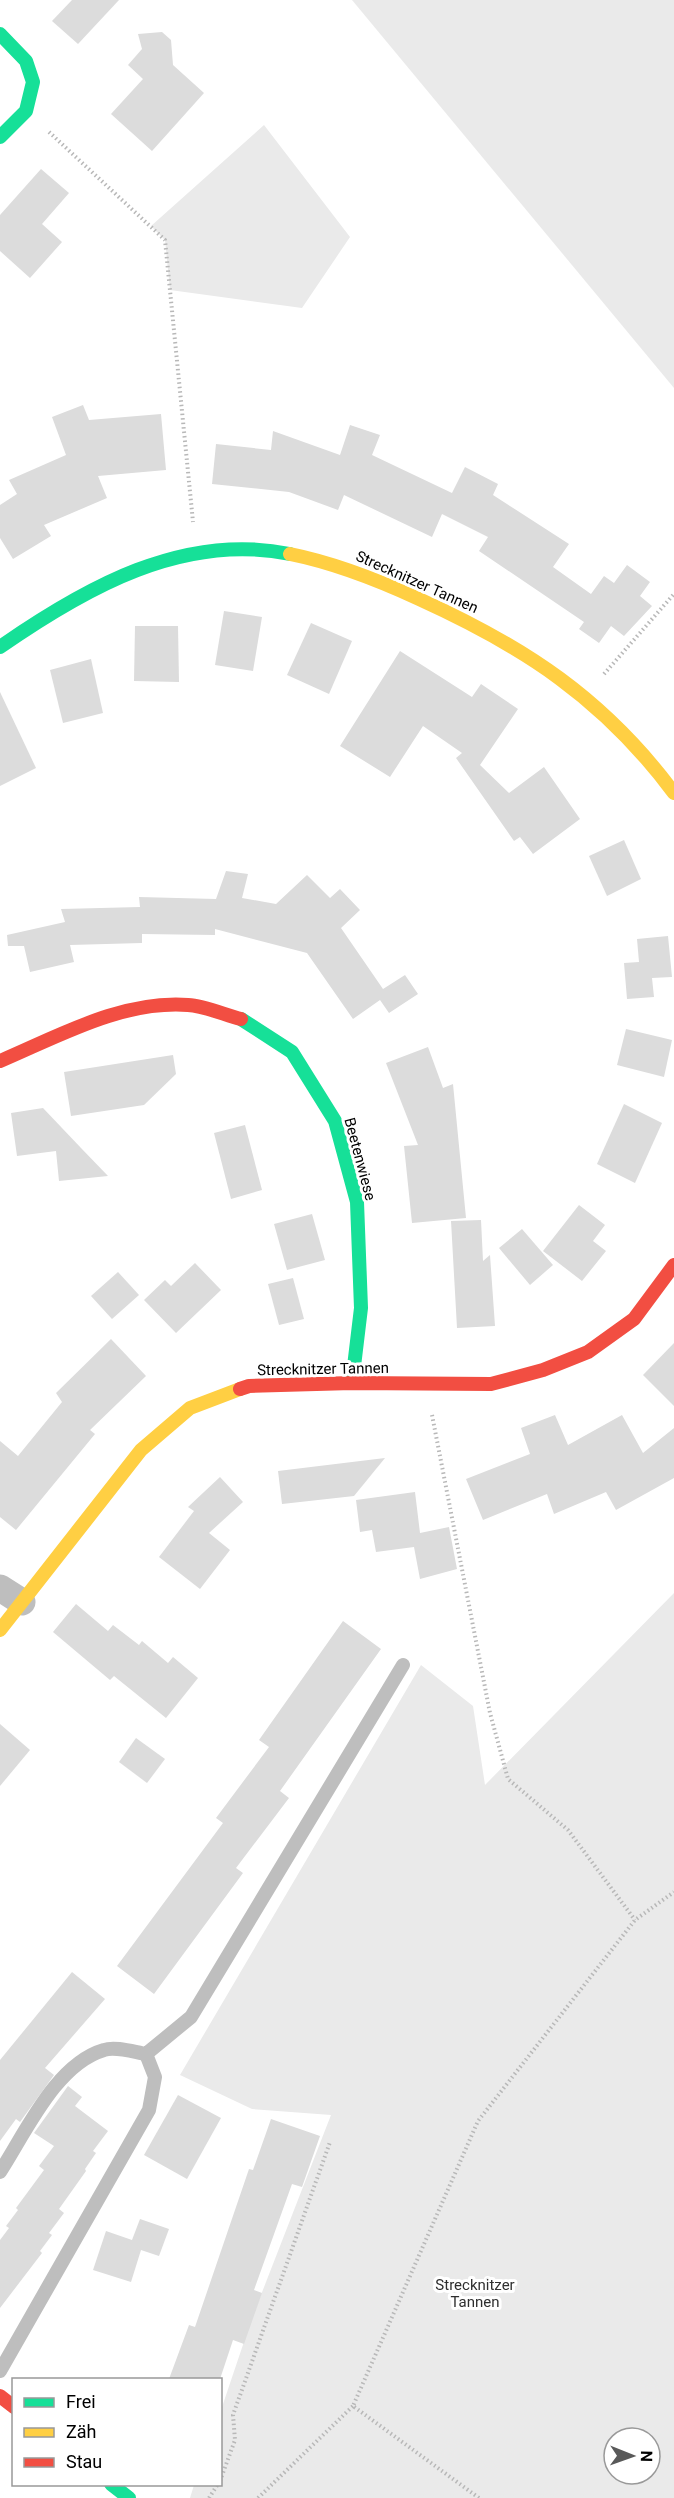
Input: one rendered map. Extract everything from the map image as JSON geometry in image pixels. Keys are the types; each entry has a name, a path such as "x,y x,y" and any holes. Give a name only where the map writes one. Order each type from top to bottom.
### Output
{"street":[{"path":"0,34 26,61 33,82 26,111 0,136"},
{"name":"Strecknitzer Tannen","path":"0,646 51,611 98,585 147,566 196,552 240,549 291,552 357,571 464,619 531,657 583,697 627,739 674,793"},
{"name":"Beetenwiese","path":"0,1061 90,1023 134,1008 189,1005 247,1021 292,1052 335,1122 357,1202 361,1308 352,1383"},
{"name":"Strecknitzer Tannen","path":"0,1630 11,1595 141,1450 190,1408 249,1386 352,1383 490,1384 543,1370 588,1352 634,1319 674,1265"},
{"path":"0,2396 12,2405"},
{"path":"114,2486 129,2498"}],"lane":[{"path":"0,2172 60,2079 74,2065 106,2049 146,2054 192,2018 403,1665"},
{"path":"0,2371 149,2110 155,2077 146,2054"}],"path":[{"path":"26,111 165,240 196,552"},
{"path":"583,697 674,594"},
{"path":"426,1385 490,1713 508,1779 568,1830 636,1920"},
{"path":"258,2498 353,2406 478,2121 636,1920 674,1892"},
{"path":"222,2475 235,2440 233,2415 330,2142"},
{"path":"353,2406 479,2498"}],"green space":[{"path":"352,0 674,0 674,388"},
{"path":"264,125 350,237 302,308 170,290 165,240 151,226"},
{"name":"Strecknitzer Tannen","path":"674,1593 674,2498 190,2498 194,2486 222,2486 222,2407 252,2318 331,2115 252,2109 180,2075 421,1665 473,1706 485,1785"}],"building":[{"path":"72,0 119,0 78,44 52,21"},
{"path":"162,32 171,40 173,65 204,93 152,151 111,114 143,79 128,65 142,49 138,34"},
{"path":"41,169 69,193 42,224 62,242 30,278 0,251 0,215"},
{"path":"83,405 89,420 161,414 166,470 98,476 107,498 44,525 51,536 13,559 0,538 0,505 17,494 9,480 66,455 52,417"},
{"path":"350,425 380,435 372,455 452,493 465,467 498,484 493,495 569,544 553,567 591,594 604,576 614,583 627,565 650,582 640,596 652,606 624,636 611,626 599,643 579,629 584,622 479,551 488,537 442,514 432,537 344,495 338,510 289,492 212,484 216,444 271,450 273,431 340,455"},
{"path":"224,611 262,617 253,671 215,665"},
{"path":"311,623 352,641 329,694 287,675"},
{"path":"135,626 178,626 179,682 134,681"},
{"path":"400,651 472,697 481,684 518,709 480,765 509,793 544,767 580,819 533,854 520,837 514,841 456,758 462,753 423,726 390,777 340,746"},
{"path":"91,659 103,713 63,723 50,670"},
{"path":"0,692 36,768 0,786"},
{"path":"624,840 641,879 607,896 589,856"},
{"path":"226,871 248,874 242,898 276,904 307,875 330,898 340,889 360,910 341,928 383,989 405,975 418,994 389,1013 380,1000 353,1019 307,953 215,929 215,935 142,934 142,943 70,945 74,962 30,972 24,946 8,946 7,935 65,922 61,909 140,907 139,897 216,899"},
{"path":"668,936 672,977 652,978 654,997 627,999 624,963 639,962 637,939"},
{"path":"626,1029 672,1040 664,1077 617,1065"},
{"path":"428,1047 443,1088 453,1084 466,1218 412,1223 404,1146 418,1145 386,1063"},
{"path":"173,1055 176,1074 144,1105 71,1116 64,1072"},
{"path":"624,1104 662,1123 635,1183 597,1164"},
{"path":"43,1108 108,1176 59,1181 56,1151 17,1156 11,1113"},
{"path":"245,1125 262,1190 231,1199 214,1133"},
{"path":"579,1205 605,1225 593,1241 606,1251 582,1281 543,1251"},
{"path":"312,1214 325,1260 287,1270 274,1224"},
{"path":"481,1220 483,1261 490,1255 495,1326 457,1328 451,1221"},
{"path":"522,1229 553,1265 530,1285 499,1248"},
{"path":"195,1263 221,1290 176,1333 144,1300 165,1280 171,1286"},
{"path":"118,1272 139,1295 112,1319 91,1296"},
{"path":"293,1278 304,1319 279,1325 268,1284"},
{"path":"111,1339 146,1376 90,1430 95,1434 16,1530 0,1517 0,1441 18,1456 62,1402 56,1393"},
{"path":"674,1343 674,1406 643,1375"},
{"path":"555,1415 568,1445 622,1415 643,1453 674,1428 674,1478 616,1510 606,1492 554,1514 547,1494 483,1520 466,1479 530,1454 521,1428"},
{"path":"385,1458 354,1496 282,1504 278,1471"},
{"path":"220,1477 243,1502 209,1533 230,1550 200,1589 159,1557 194,1511 188,1507"},
{"path":"415,1492 420,1533 449,1527 457,1569 420,1579 414,1547 376,1552 372,1530 360,1532 356,1500"},
{"path":"76,1604 108,1631 113,1625 139,1645 142,1641 168,1663 173,1657 198,1678 166,1718 114,1676 110,1680 53,1632"},
{"path":"343,1621 381,1649 280,1791 289,1798 236,1868 243,1873 154,1994 117,1966 223,1823 216,1818 269,1747 259,1740"},
{"path":"0,1724 30,1750 0,1786"},
{"path":"136,1738 165,1759 147,1783 119,1762"},
{"path":"72,1972 105,1999 45,2068 54,2075 20,2122 16,2119 0,2141 0,2060"},
{"path":"68,2086 82,2097 75,2106 108,2131 93,2151 96,2153 85,2169 86,2171 59,2209 64,2213 49,2233 52,2235 40,2251 42,2253 0,2308 0,2240 9,2228 6,2226 18,2210 16,2208 44,2170 39,2166 54,2146 34,2133"},
{"path":"178,2095 221,2118 187,2179 144,2155"},
{"path":"271,2119 320,2136 302,2187 292,2184 254,2290 262,2293 244,2344 233,2340 220,2378 169,2378 189,2325 195,2327 249,2169 253,2170"},
{"path":"140,2219 169,2229 159,2256 141,2250 131,2282 93,2270 106,2231 132,2240"}],"traffic: fast":[{"path":"0,34 26,61 33,82 26,111 0,137"},
{"path":"0,647 66,604 101,586 137,570 174,558 212,551 250,549 290,554"},
{"path":"241,1019 292,1052 335,1121 357,1202 361,1308 352,1383"},
{"path":"114,2486 129,2498"}],"traffic: slow":[{"path":"290,554 340,567 388,585 458,617 528,657 591,703 620,730 674,793"},
{"path":"0,1630 141,1450 190,1408 240,1389"}],"traffic: jam":[{"path":"0,1061 91,1022 139,1008 188,1005 241,1019"},
{"path":"240,1389 249,1386 352,1383 491,1384 543,1370 588,1352 634,1319 674,1265"},
{"path":"0,2396 12,2405"}]}
